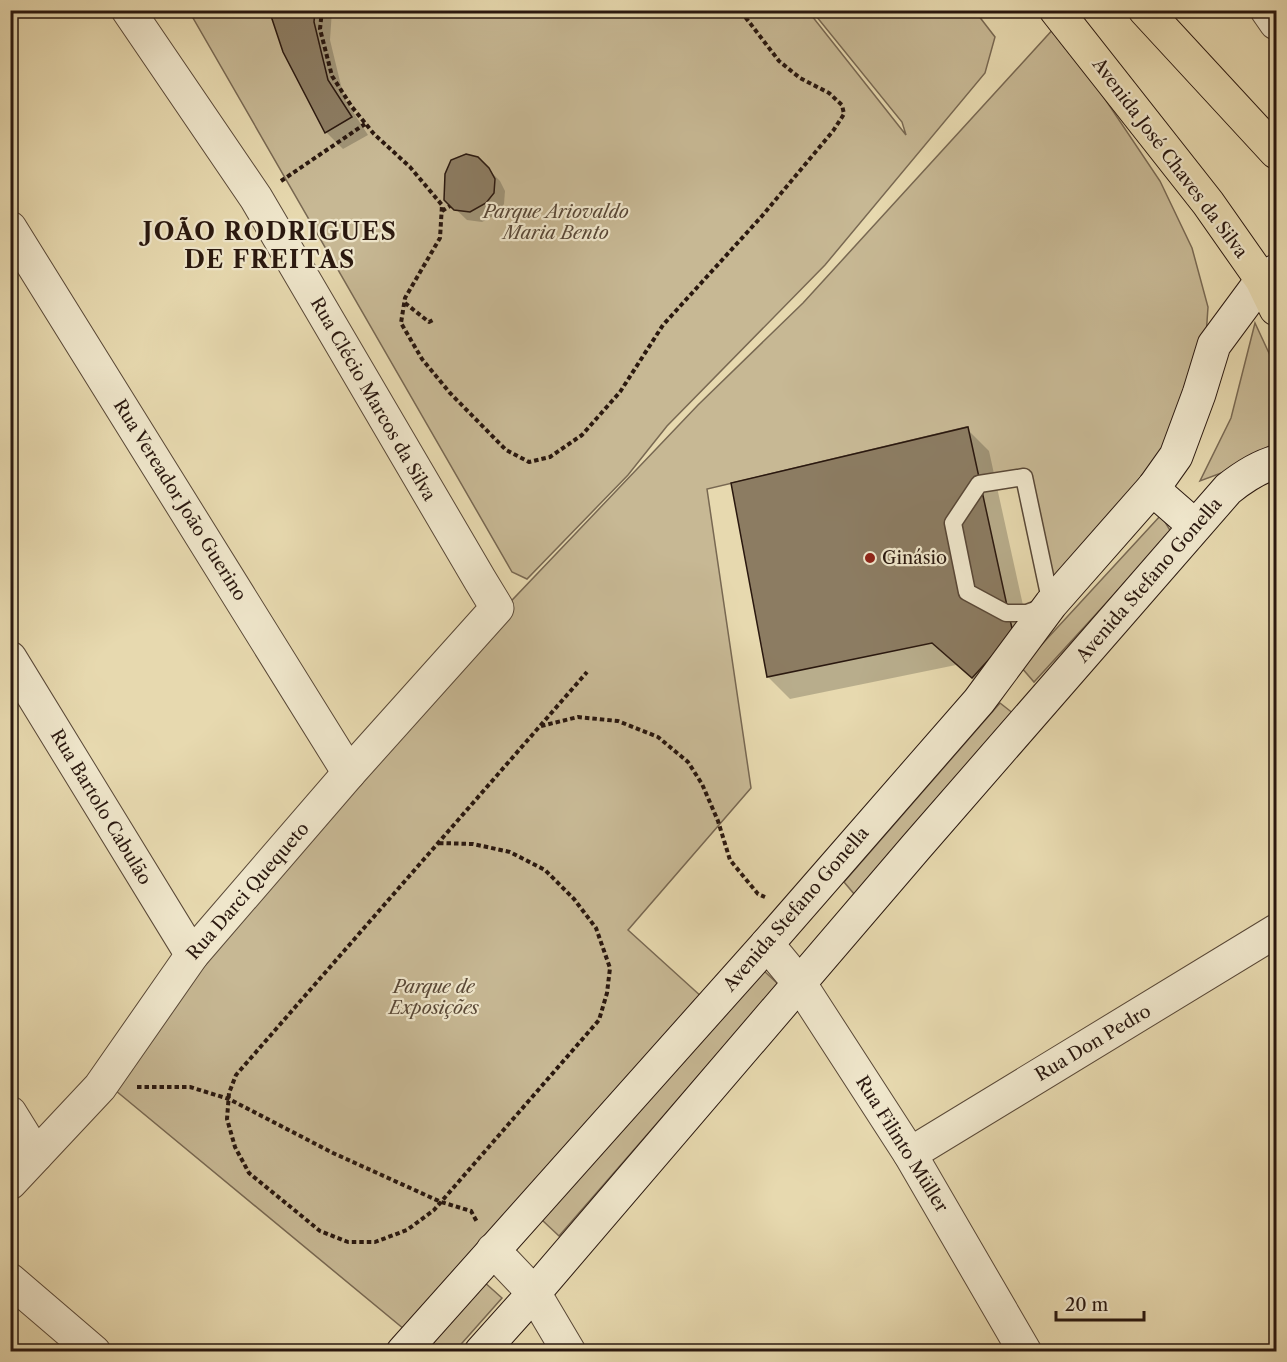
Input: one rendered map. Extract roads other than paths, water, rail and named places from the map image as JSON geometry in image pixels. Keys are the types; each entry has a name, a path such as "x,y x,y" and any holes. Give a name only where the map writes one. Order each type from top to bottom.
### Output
{"main road":[{"name":"Avenida José Chaves da Silva","path":"1056,10 1208,203 1269,276 1276,309"},
{"path":"1145,10 1276,153"}],"street":[{"name":"Rua Clécio Marcos da Silva","path":"128,10 256,198 498,608"},
{"path":"1267,10 1276,23"},
{"name":"Rua Vereador João Guerino","path":"10,228 350,773"},
{"name":"Avenida Stefano Gonella","path":"403,1352 767,944 979,701 1051,604 1154,487 1176,456 1214,345 1269,276"},
{"name":"Avenida Stefano Gonella","path":"481,1352 1228,489 1245,476 1276,462"},
{"path":"1154,487 1164,499 1195,526"},
{"name":"Rua Darci Quequeto","path":"10,1183 100,1087 192,956 350,773 498,608"},
{"name":"Rua Bartolo Cabulão","path":"10,658 192,956"},
{"name":"Rua Don Pedro","path":"910,1154 1276,931"},
{"name":"Rua Filinto Müller","path":"767,944 800,984 910,1154 1025,1352"},
{"path":"10,1113 36,1155"},
{"path":"493,1250 534,1293 569,1352"},
{"path":"10,1280 94,1352"}],"lane":[{"path":"1024,477 1051,604 1027,613 1006,613 967,592 952,523 979,484 1024,477"}],"place":[{"name":"Ginásio","path":"870,558"}],"district":[{"name":"JOÃO RODRIGUES DE FREITAS","path":"270,245"}],"park label":[{"name":"Parque Ariovaldo Maria Bento","path":"556,222"},
{"name":"Parque de Exposições","path":"434,997"}]}
